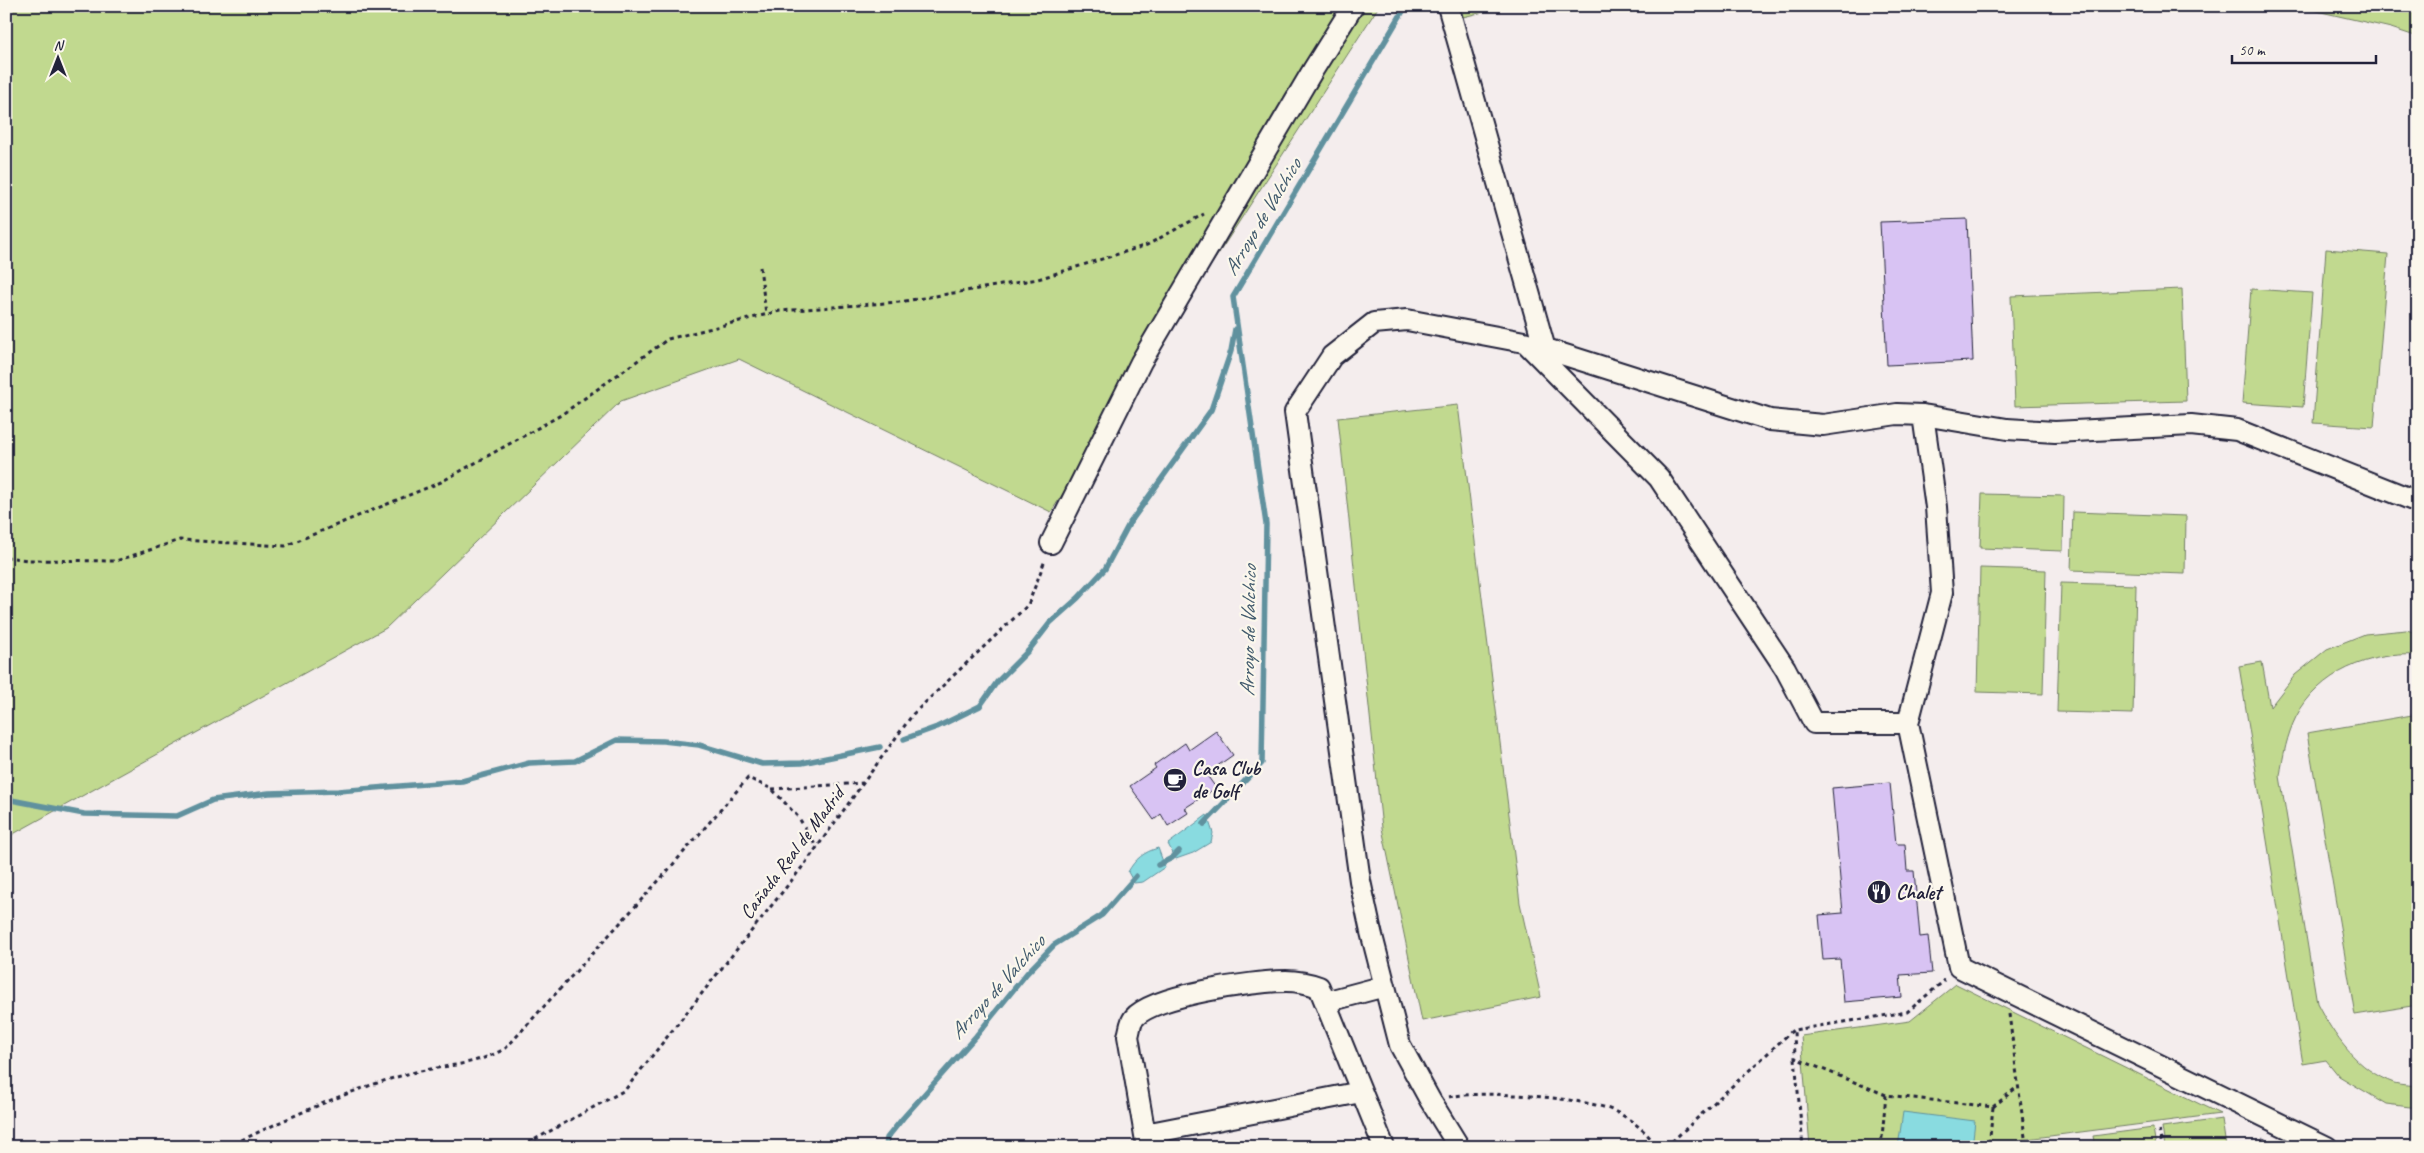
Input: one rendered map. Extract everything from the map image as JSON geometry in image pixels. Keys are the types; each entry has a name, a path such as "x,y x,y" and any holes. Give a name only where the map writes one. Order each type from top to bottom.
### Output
{"street":[{"path":"1051,543 1141,362 1312,70 1353,6"},
{"path":"1448,6 1545,349"},
{"path":"1459,1147 1430,1100 1400,1045 1360,881 1295,412 1332,356 1374,323 1407,320 1524,342 1770,420 1824,424 1898,414 1923,415 2007,429 2055,432 2192,426 2237,430 2418,502"},
{"path":"1524,342 1659,478 1785,668 1814,722 1908,723"},
{"path":"1923,415 1936,507 1942,593 1908,723 1959,968 2328,1147"},
{"path":"1361,1092 1146,1141 1128,1036 1133,1019 1147,1008 1165,1001 1228,987 1284,981 1307,982 1319,987 1384,1147"},
{"path":"1325,1002 1385,986"}],"path":[{"path":"6,557 28,560 116,561 180,540 285,546 441,482 561,415 668,339 780,310 899,302 1038,279 1147,245 1210,211"},
{"path":"760,267 766,314"},
{"name":"Cañada Real de Madrid","path":"521,1147 625,1090 817,848 913,714 1028,605 1051,543"},
{"path":"227,1147 294,1116 351,1093 411,1074 488,1058 506,1048 650,891 748,778 772,789 800,818 817,848"},
{"path":"772,789 864,783"},
{"path":"1666,1147 1794,1030 1907,1012 1959,968"},
{"path":"2007,991 2017,1087 2026,1145"},
{"path":"1794,1030 1803,1147"},
{"path":"1795,1058 1886,1095 1993,1107"},
{"path":"1989,1147 1993,1107 2017,1087"},
{"path":"1430,1100 1455,1096 1499,1094 1583,1102 1612,1110 1641,1126 1658,1147"},
{"path":"1881,1147 1886,1095"},
{"path":"2160,1130 2162,1147"}],"green space":[{"path":"6,6 1379,6 1051,512 739,359 621,401 386,628 6,838"},
{"path":"1460,6 1508,6 1463,17"},
{"path":"2295,6 2418,6 2418,37 2391,28"},
{"path":"2326,249 2388,254 2374,427 2313,423"},
{"path":"2182,289 2186,401 2015,406 2011,296"},
{"path":"2251,289 2312,293 2303,407 2242,403"},
{"path":"1458,405 1520,903 1541,997 1422,1021 1382,828 1338,418"},
{"path":"1982,494 2064,496 2063,551 1980,548"},
{"path":"2073,512 2186,516 2185,574 2071,570"},
{"path":"1980,568 2046,570 2043,694 1977,692"},
{"path":"2061,583 2136,585 2133,714 2057,712"},
{"path":"2406,630 2418,633 2418,655 2382,657 2364,661 2332,677 2306,701 2290,731 2280,776 2317,1003 2331,1028 2358,1061 2369,1070 2394,1083 2418,1086 2418,1108 2386,1104 2339,1076 2326,1060 2303,1064 2239,666 2262,662 2270,707 2295,675 2327,649 2365,634"},
{"path":"2418,714 2418,1005 2355,1015 2307,733"},
{"path":"1956,984 2220,1114 2019,1140 2019,1147 1810,1147 1801,1036 1910,1021"},
{"path":"2222,1119 2226,1147 2165,1147 2162,1127"},
{"path":"2153,1128 2156,1147 2095,1147 2093,1136"}],"water":[{"path":"1207,815 1213,833 1211,842 1193,853 1176,859 1168,844"},
{"path":"1158,848 1165,867 1143,882 1134,883 1128,872 1131,867 1140,857"},
{"path":"1903,1112 1975,1121 1972,1147 1898,1147"}],"building":[{"path":"1967,219 1973,361 1887,365 1880,222"},
{"name":"Casa Club de Golf","path":"1216,731 1233,755 1206,774 1216,788 1185,808 1188,813 1168,826 1161,814 1154,820 1130,786 1156,768 1154,765 1185,743 1189,750"},
{"name":"Chalet","path":"1890,783 1896,844 1905,844 1907,871 1914,871 1920,937 1928,936 1932,973 1900,975 1902,997 1844,1002 1840,959 1823,960 1819,915 1843,913 1832,788"}],"waterway":[{"name":"Arroyo de Valchico","path":"1204,824 1262,763 1266,524 1233,297 1406,6"},
{"path":"904,739 937,727 980,706 997,682 1029,650 1050,623 1078,598 1105,569 1129,524 1211,410 1231,351 1235,329"},
{"path":"6,799 84,814 177,816 213,800 269,793 338,791 462,781 529,763 575,761 617,740 663,741 699,745 762,764 802,763 880,747"},
{"name":"Arroyo de Valchico","path":"1158,865 1172,858 1179,851"},
{"name":"Arroyo de Valchico","path":"886,1147 887,1138 903,1118 976,1036 1027,973 1054,945 1102,915 1136,876"}],"place":[{"name":"Casa Club de Golf","path":"1175,780"},
{"name":"Chalet","path":"1879,892"}]}
